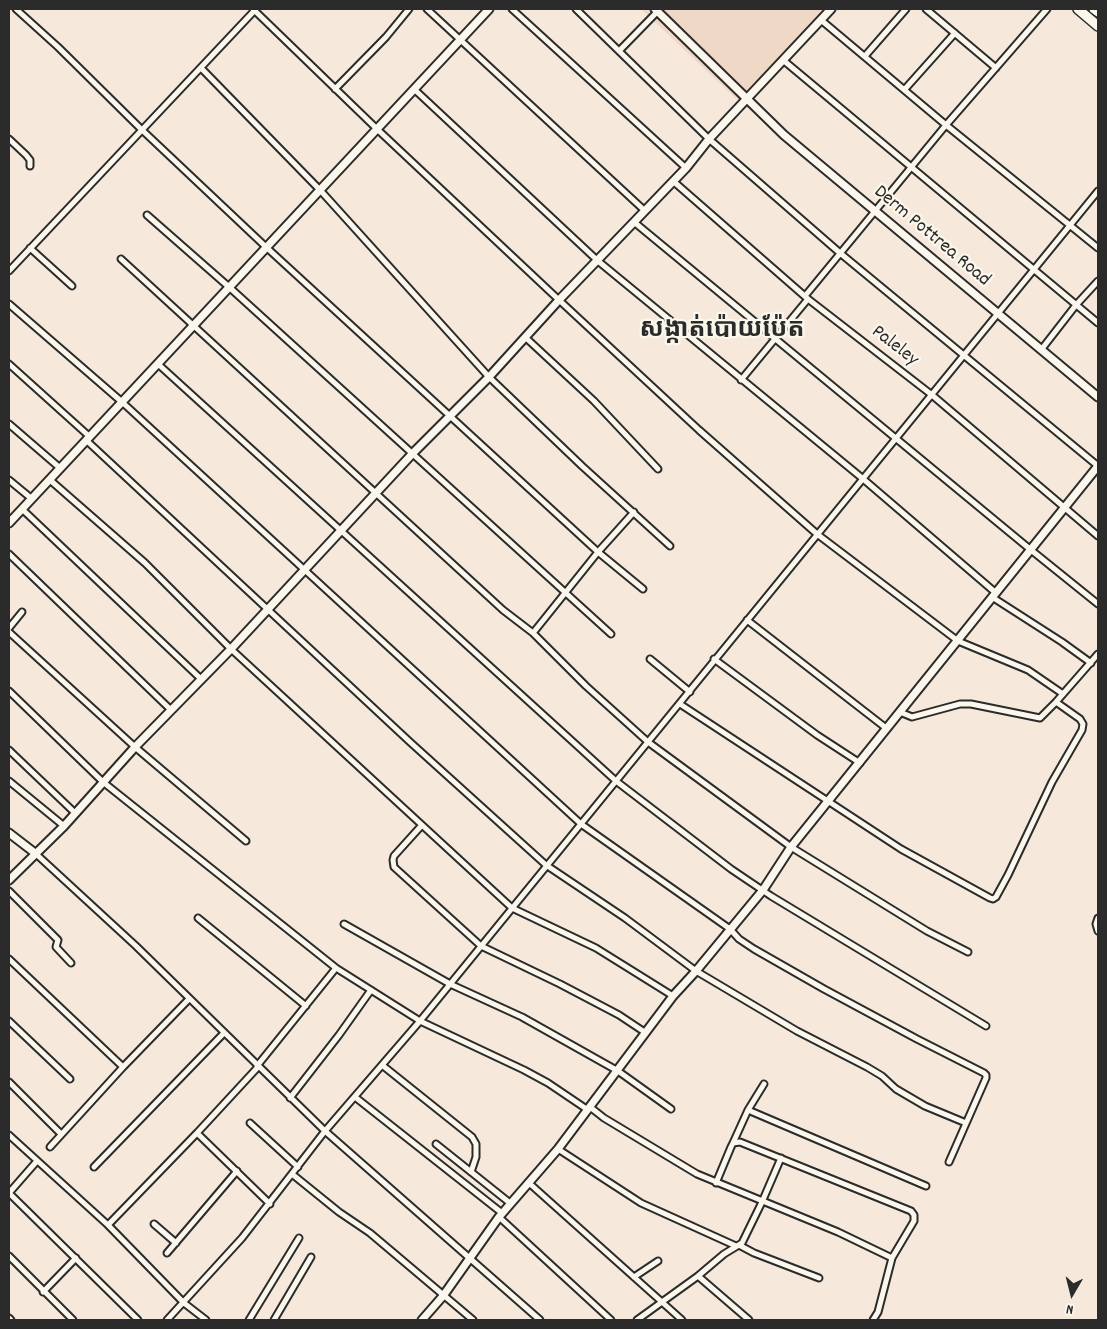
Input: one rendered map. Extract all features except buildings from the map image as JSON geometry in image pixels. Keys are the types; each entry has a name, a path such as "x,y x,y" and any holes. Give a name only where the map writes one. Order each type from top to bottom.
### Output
{"highway":[{"path":"1078,9 1098,26"},
{"path":"1094,9 1098,12"}],"street":[{"path":"16,9 58,46 141,129 266,248 598,552 643,589"},
{"path":"9,271 255,9 335,90 559,300 699,430 817,534 958,641 1028,670 1063,694"},
{"path":"335,90 386,37 409,9"},
{"path":"427,9 644,210"},
{"path":"9,523 489,9"},
{"path":"512,9 686,168"},
{"path":"422,1320 443,1296 500,1215 558,1149 673,996 763,890 791,847 1098,466 840,253 709,139 576,9"},
{"path":"9,880 64,826 74,812 231,649 413,453 489,377 559,300 598,262 644,210 686,168 746,98 831,9"},
{"path":"865,56 906,9"},
{"path":"926,9 996,68"},
{"path":"741,380 840,253 946,125 1047,9"},
{"path":"619,51 656,10"},
{"name":"Derm Pottrea Road","path":"656,10 784,135 1098,397"},
{"path":"821,20 946,125 1098,248"},
{"path":"905,89 955,33"},
{"path":"783,60 1098,323"},
{"path":"201,68 320,190 489,377 582,466 670,546"},
{"path":"414,90 598,262 862,478 994,595 1091,663"},
{"path":"9,139 30,160 30,166"},
{"name":"Paleley","path":"673,181 806,297 932,395 1098,536"},
{"path":"167,1320 214,1271 270,1204 325,1131 420,1021 1098,190"},
{"path":"147,215 413,453 611,634"},
{"path":"634,222 1098,604"},
{"path":"30,248 72,286"},
{"path":"121,259 503,610 533,633 586,686 648,742 791,847 927,931 968,952"},
{"path":"1041,350 1076,305 1098,281"},
{"path":"9,304 122,402 580,824 730,929 739,939 754,949 824,990 984,1073 986,1078 949,1162"},
{"path":"525,337 594,401 658,469"},
{"path":"9,364 267,610 546,865 625,918 696,971 791,1028 867,1067 882,1076 896,1089 925,1106 966,1123"},
{"path":"158,364 340,532 616,781 731,869 986,1026"},
{"path":"9,424 60,468"},
{"path":"9,480 32,499"},
{"path":"50,480 145,564 231,649 512,908 596,948 673,996"},
{"path":"22,509 201,680"},
{"path":"533,633 598,552 634,512"},
{"path":"9,554 171,710"},
{"path":"22,612 9,630 135,747 246,841"},
{"path":"747,620 886,728"},
{"path":"900,712 912,717 960,704 971,704 1040,718 1097,657"},
{"path":"650,659 690,692"},
{"path":"714,659 860,763"},
{"path":"9,691 103,782 336,968 420,1021 548,1083 682,1166 716,1183 838,1232 892,1258"},
{"path":"680,704 901,849 990,898 996,897 1052,782 1082,730 1083,724 1080,719 1056,702"},
{"path":"9,750 74,812"},
{"path":"9,781 64,826"},
{"path":"422,825 394,856 394,868 481,946 619,1015 646,1033"},
{"path":"9,833 35,853 136,946 325,1131 540,1320"},
{"path":"9,891 58,940 56,948 72,963"},
{"path":"198,918 306,1006"},
{"path":"1098,918 1096,924 1098,931"},
{"path":"344,924 450,984 522,1017 618,1071 671,1109"},
{"path":"9,959 123,1067"},
{"path":"108,1225 197,1133 258,1066 336,968"},
{"path":"290,1098 371,990"},
{"path":"50,1147 189,998"},
{"path":"9,1021 70,1079"},
{"path":"94,1167 224,1034"},
{"path":"382,1065 472,1137 476,1144 476,1157 471,1172"},
{"path":"9,1082 61,1134"},
{"path":"716,1183 748,1110 764,1084"},
{"path":"355,1097 500,1215 611,1320"},
{"path":"748,1110 926,1186"},
{"path":"250,1123 298,1167"},
{"path":"197,1133 270,1204"},
{"path":"9,1135 108,1225 184,1302 206,1320"},
{"path":"733,1144 743,1142 911,1211 914,1215 914,1220 892,1258 878,1312 872,1320"},
{"path":"436,1144 510,1203"},
{"path":"558,1149 641,1203 754,1253 819,1278"},
{"path":"637,1320 698,1276 724,1254 738,1246 745,1237 781,1158"},
{"path":"37,1161 9,1193 138,1320"},
{"path":"168,1252 237,1172"},
{"path":"292,1174 370,1233 473,1320"},
{"path":"530,1183 682,1320"},
{"path":"154,1224 176,1243"},
{"path":"249,1320 299,1238"},
{"path":"9,1256 73,1320"},
{"path":"274,1320 312,1257"},
{"path":"43,1292 76,1258"},
{"path":"634,1277 658,1261"},
{"path":"698,1276 749,1320"}],"shaded area":[{"path":"641,9 839,9 746,108"}],"district":[{"name":"សង្កាត់ប៉ោយប៉ែត","path":"722,333"}]}
